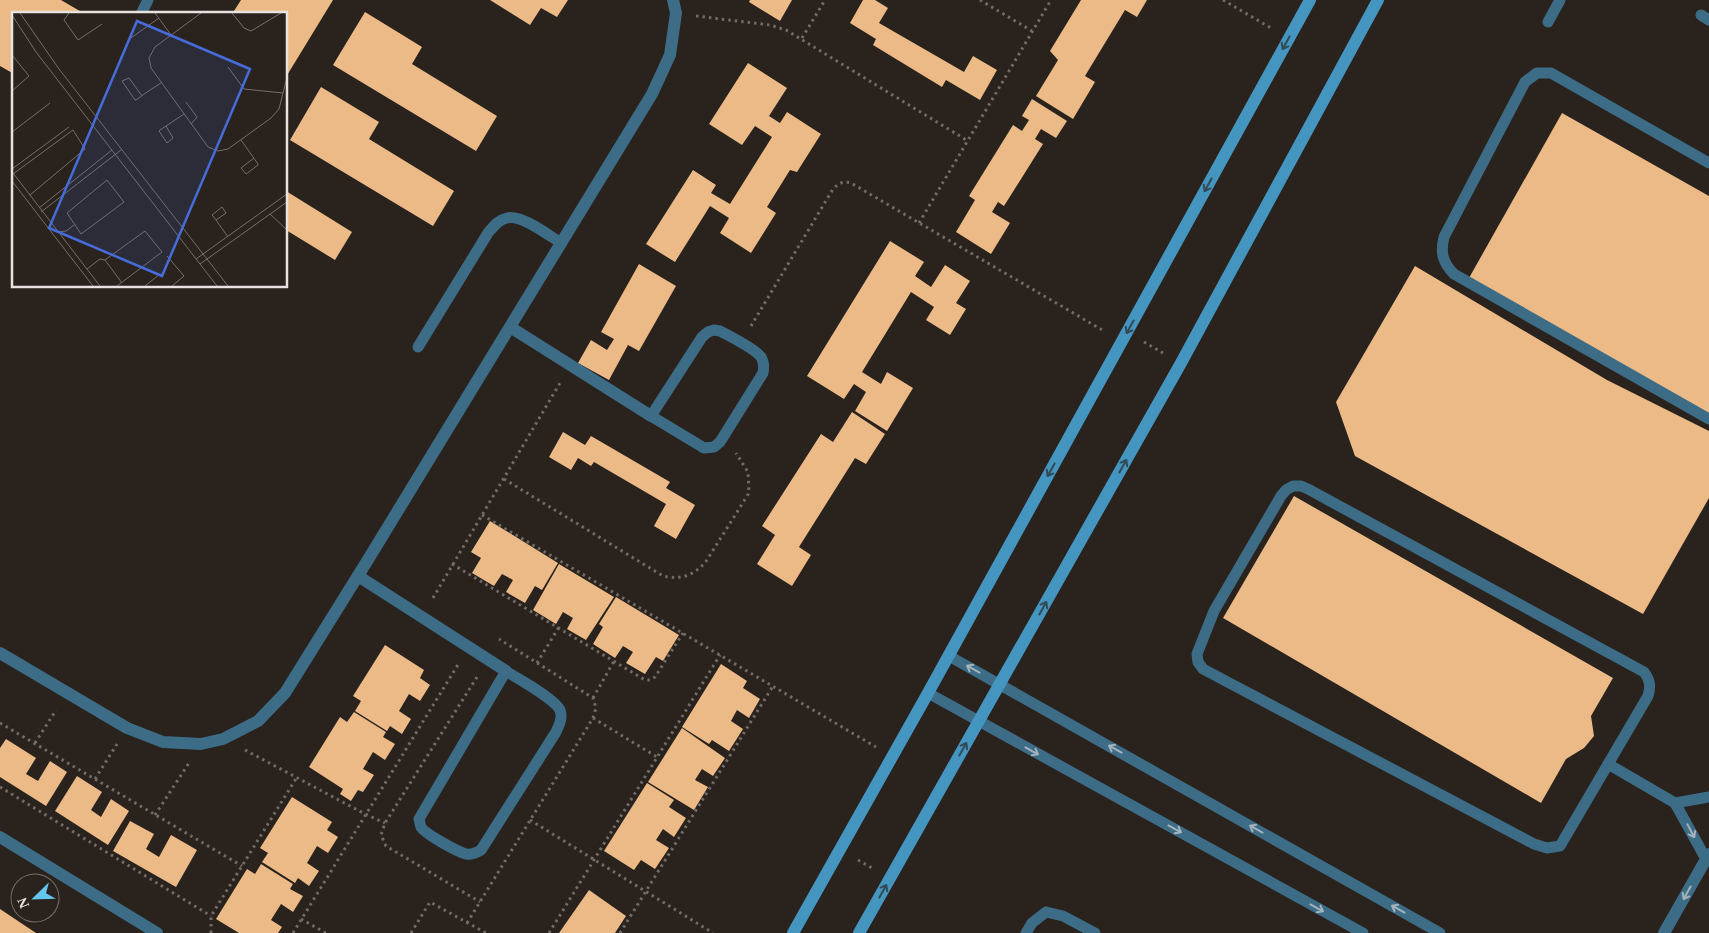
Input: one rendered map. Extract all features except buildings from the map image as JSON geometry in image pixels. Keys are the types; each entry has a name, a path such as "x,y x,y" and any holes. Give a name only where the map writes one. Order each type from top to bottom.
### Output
{"street":[{"path":"0,653 127,728 163,742 201,744 223,739 258,721 285,693 652,94 670,55 676,13 673,0"},
{"path":"793,933 928,694 1310,0"},
{"path":"859,933 1180,363 1378,0"},
{"path":"510,327 651,416"},
{"path":"358,576 506,671"},
{"path":"0,837 157,933"},
{"path":"1664,933 1707,856"}],"lane":[{"path":"142,12 148,0"},
{"path":"1548,22 1560,0"},
{"path":"1709,163 1551,73 1537,73 1525,82 1444,237 1442,248 1447,267 1454,274 1709,419"},
{"path":"418,347 496,223 507,218 519,218 561,243"},
{"path":"720,331 741,343 762,358 763,373 720,442 714,447 704,448 651,416 702,337 708,332 720,331"},
{"path":"1293,486 1301,486 1644,672 1649,679 1650,688 1648,696 1608,764 1560,846 1554,848 1540,847 1202,670 1197,654 1214,611 1281,496 1293,486"},
{"path":"949,656 1440,933"},
{"path":"506,671 553,702 560,711 561,722 481,850 467,854 459,852 428,833 421,827 419,819 506,671"},
{"path":"928,694 1363,933"},
{"path":"1608,764 1675,803 1707,856"},
{"path":"1675,803 1709,797"},
{"path":"1026,933 1032,923 1046,912 1063,916 1095,933"}],"path":[{"path":"802,38 826,0"},
{"path":"980,0 1032,31"},
{"path":"919,223 1051,0"},
{"path":"1223,0 1288,38"},
{"path":"676,13 770,25 786,30 802,38 968,141"},
{"path":"741,343 833,189 845,181 1124,337 1180,363"},
{"path":"433,598 571,365"},
{"path":"504,479 663,576 674,578 686,577 697,572 705,563 749,493 748,472 738,454 720,442"},
{"path":"482,515 892,757"},
{"path":"452,564 646,680 655,677 683,633"},
{"path":"425,593 441,603"},
{"path":"537,663 559,627"},
{"path":"467,923 593,718 596,708 593,698 497,638"},
{"path":"293,933 469,647"},
{"path":"549,933 720,655"},
{"path":"593,698 614,661"},
{"path":"620,933 773,686"},
{"path":"35,743 66,692"},
{"path":"593,718 657,757"},
{"path":"0,723 242,866"},
{"path":"95,779 127,728"},
{"path":"223,739 384,823"},
{"path":"156,815 201,744"},
{"path":"213,932 211,916 297,777"},
{"path":"0,787 211,916"},
{"path":"530,820 713,933"},
{"path":"840,850 890,878"},
{"path":"411,933 430,902 486,933"},
{"path":"301,919 326,933"}]}
